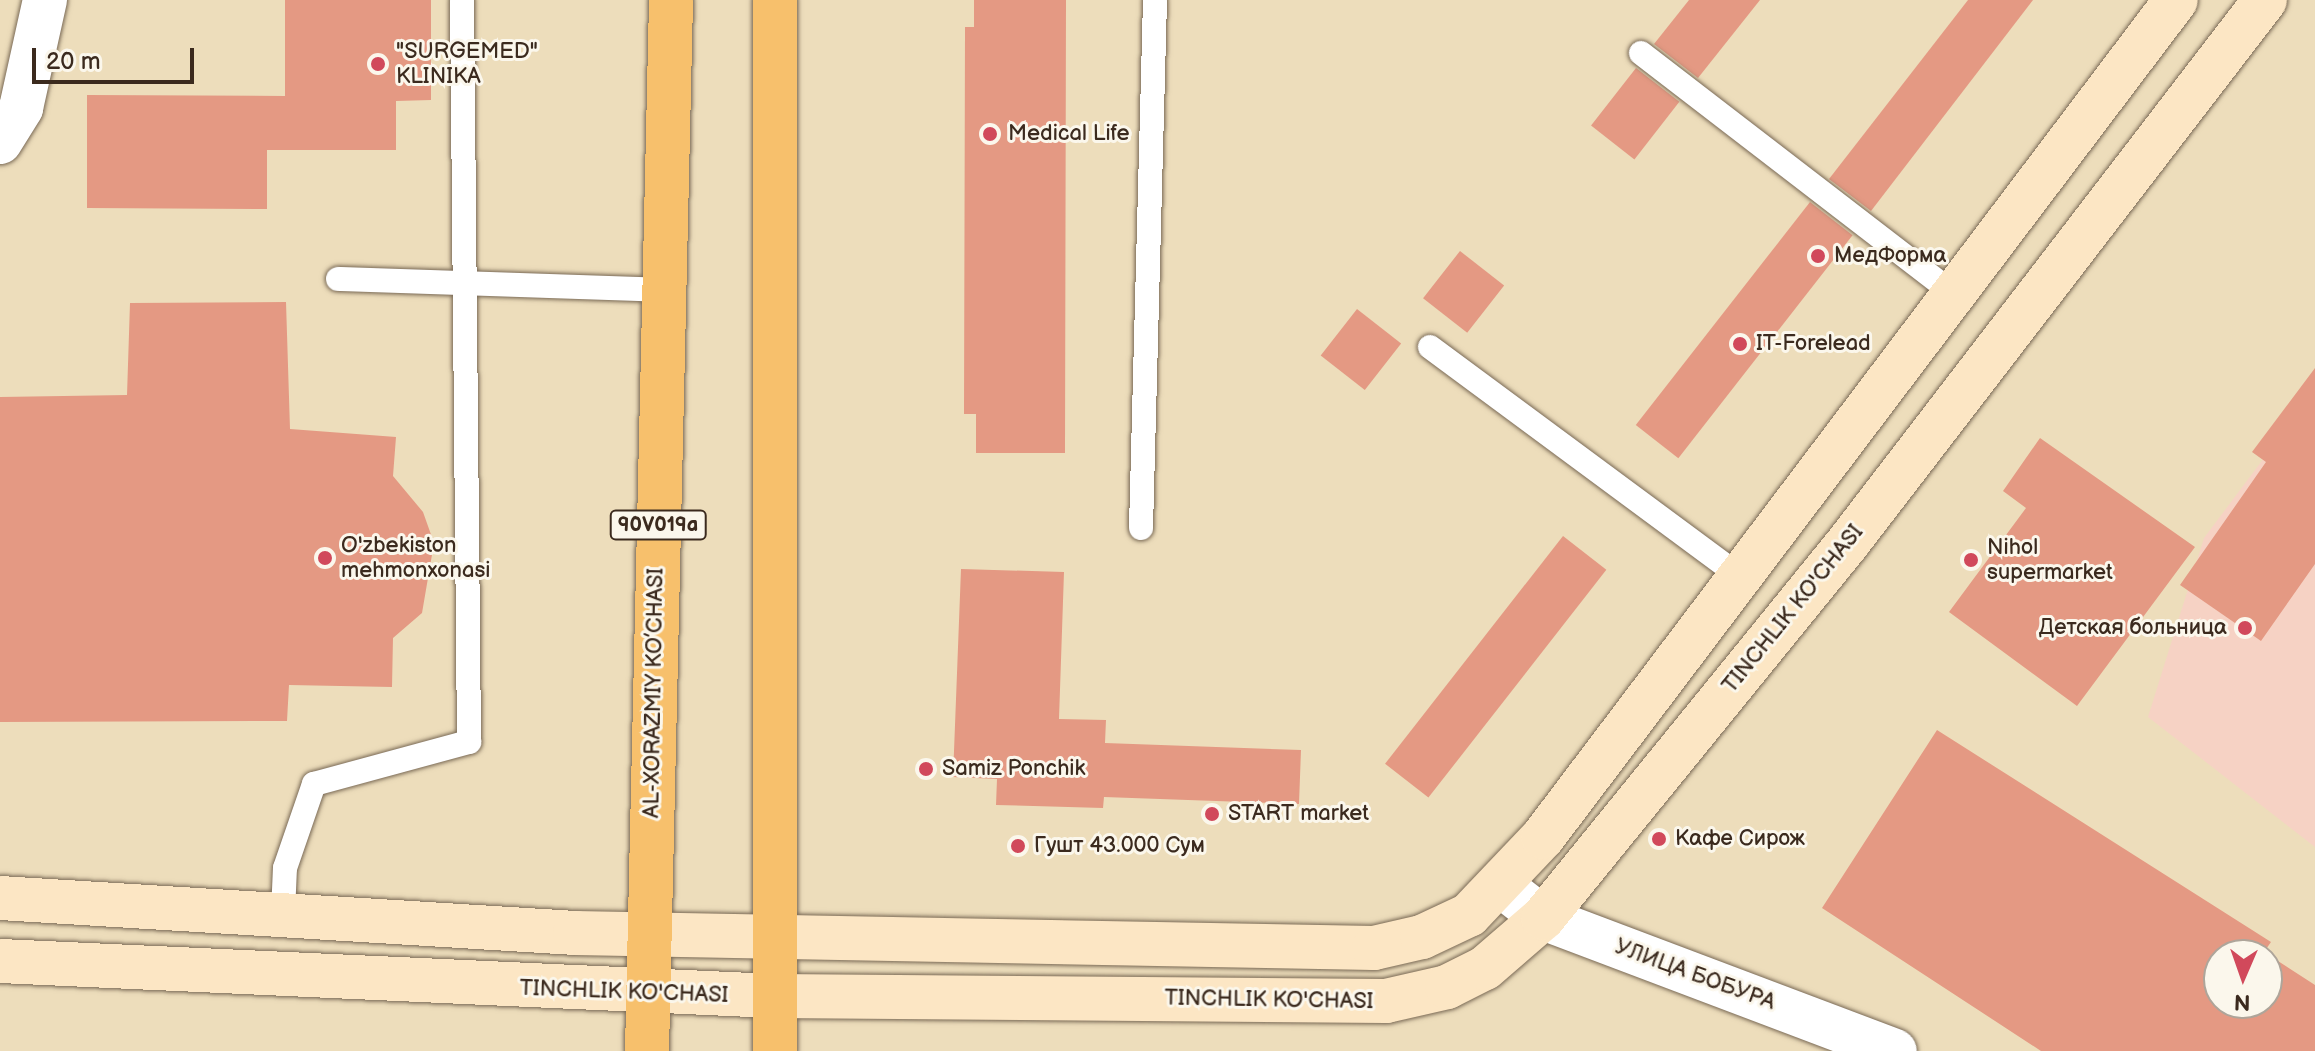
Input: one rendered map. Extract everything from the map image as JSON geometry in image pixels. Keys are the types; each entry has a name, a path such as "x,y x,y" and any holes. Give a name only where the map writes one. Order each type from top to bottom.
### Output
{"main road":[{"name":"AL-XORAZMIY KO’CHASI","path":"647,1051 671,0"},
{"path":"775,0 775,1051"},
{"name":"TINCHLIK KO'CHASI","path":"0,961 647,994 1386,1001 1447,987 1485,968 1543,918 1847,544 2265,0"},
{"path":"0,898 649,934 1374,948 1469,915 1502,886 1954,294 2167,3"}],"street":[{"path":"0,142 21,108 45,0"},
{"name":"УЛИЦА БОБУРА","path":"1502,886 1543,918 1895,1051"}],"lane":[{"path":"283,913 285,868 314,784 469,742 462,0"},
{"path":"1141,528 1155,0"},
{"path":"1641,53 1954,294"},
{"path":"338,279 664,290"},
{"path":"1430,347 1739,576"}],"shaded area":[{"name":"Детская больница","path":"2315,390 2315,847 2148,717 2204,538"}],"building":[{"path":"285,0 431,0 431,100 396,101 396,150 267,150 267,209 87,208 87,95 285,96"},
{"path":"974,0 1066,0 1065,453 976,453 976,414 964,414 965,27 974,27"},
{"path":"1689,0 1760,0 1698,78 1654,44"},
{"path":"1968,0 2033,0 1871,211 1829,179"},
{"path":"1636,68 1679,102 1634,159 1591,126"},
{"path":"1810,202 1853,235 1678,458 1636,425"},
{"path":"1460,251 1504,285 1467,333 1423,298"},
{"path":"286,302 290,429 396,437 393,476 423,512 434,543 422,613 393,638 392,687 289,685 287,721 0,722 0,397 127,395 130,303"},
{"path":"1357,309 1401,343 1365,390 1321,355"},
{"path":"2315,368 2315,564 2261,641 2180,585 2266,462 2252,452"},
{"path":"2040,438 2195,547 2077,706 1949,612 2026,508 2003,491"},
{"path":"1563,536 1606,570 1428,798 1385,764"},
{"path":"961,569 1064,572 1059,719 1106,720 1105,743 1301,750 1299,804 1104,797 1103,808 996,805 997,779 953,777"},
{"path":"1937,730 2266,939 2203,939 2203,1019 2283,1019 2283,964 2315,985 2315,1051 2041,1051 1822,908"}],"place":[{"name":"\"SURGEMED\" KLINIKA","path":"378,64"},
{"name":"Medical Life","path":"990,134"},
{"name":"МедФорма","path":"1818,256"},
{"name":"IT-Forelead","path":"1740,344"},
{"name":"O'zbekiston mehmonxonasi","path":"325,558"},
{"name":"Nihol supermarket","path":"1971,560"},
{"name":"Детская больница","path":"2245,628"},
{"name":"Samiz Ponchik","path":"926,769"},
{"name":"START market","path":"1212,814"},
{"name":"Кафе Сирож","path":"1659,839"},
{"name":"Гушт 43.000 Сум","path":"1018,846"}]}
